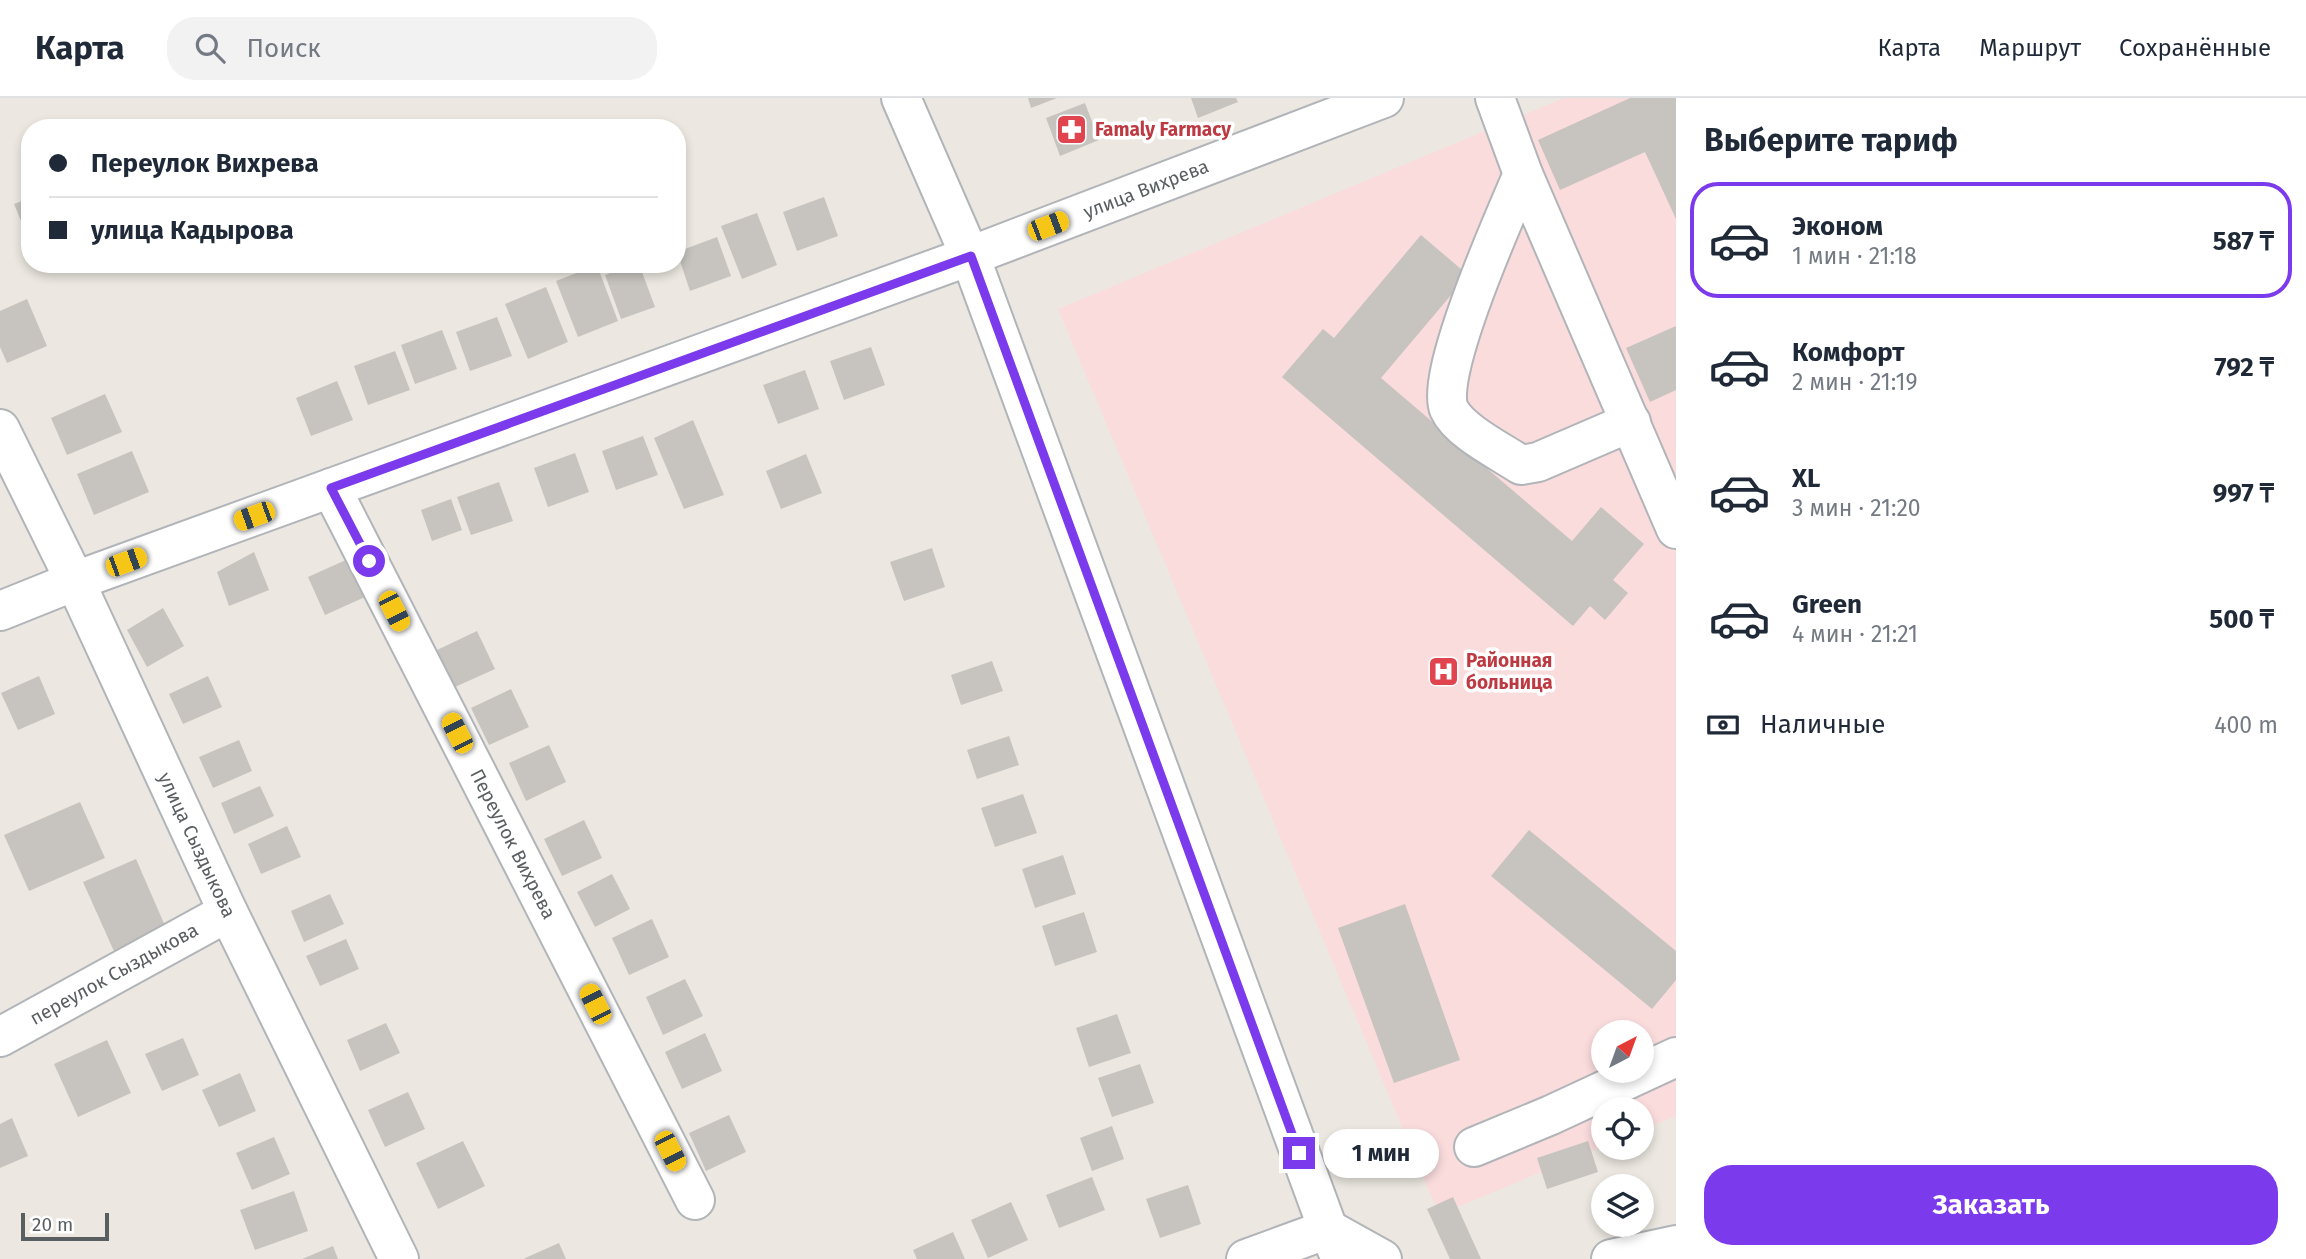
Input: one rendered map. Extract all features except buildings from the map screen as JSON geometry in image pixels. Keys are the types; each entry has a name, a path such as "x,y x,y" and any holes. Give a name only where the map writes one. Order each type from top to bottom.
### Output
{"street":[{"path":"901,98 971,256 1334,1244"},
{"name":"улица Вихрева","path":"0,611 75,581 971,256 1384,98"},
{"path":"1495,98 1523,174 1676,529"},
{"path":"1523,174 1481,274 1448,374 1448,407 1457,423 1521,465 1538,462 1631,422"},
{"name":"улица Сыздыкова","path":"0,429 75,581 228,912 399,1259"},
{"name":"Переулок Вихрева","path":"331,488 695,1200"},
{"name":"переулок Сыздыкова","path":"0,1037 228,912"},
{"path":"1474,1147 1551,1115 1676,1057"},
{"path":"1247,1259 1334,1244 1382,1259"},
{"path":"1611,1259 1676,1245"}],"shaded area":[{"name":"Районная больница","path":"1564,98 1676,98 1676,1116 1654,1125 1654,1097 1591,1097 1591,1151 1439,1215 1058,309"}],"place":[{"name":"Famaly Farmacy","path":"1072,129"},
{"name":"Районная больница","path":"1443,671"}],"route":[{"path":"369,561 331,488 971,256 1299,1153"}]}
